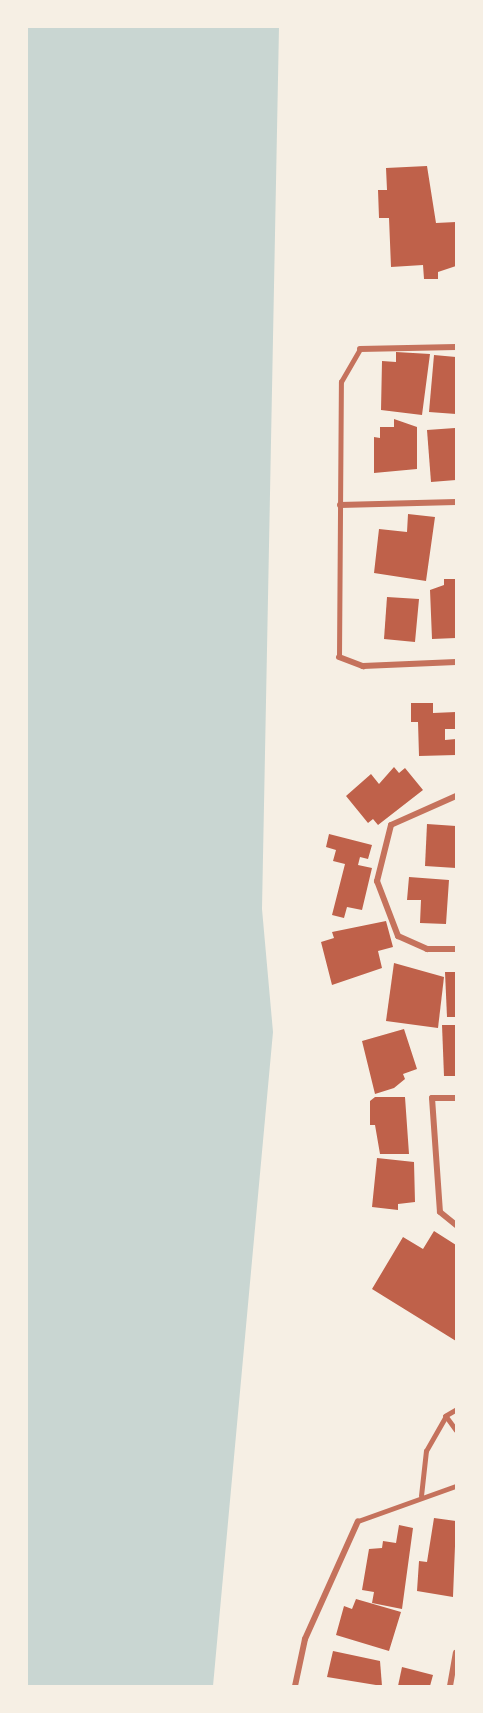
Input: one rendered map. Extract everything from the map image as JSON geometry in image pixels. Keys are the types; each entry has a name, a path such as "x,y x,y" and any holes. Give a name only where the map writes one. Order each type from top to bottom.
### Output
{"street":[{"path":"360,349 456,347"},
{"path":"340,505 456,502"},
{"path":"339,657 363,666 456,662"},
{"path":"456,796 391,825 377,881 398,936 427,949 456,949"},
{"path":"456,1098 432,1098 440,1212 456,1225"},
{"path":"295,1686 305,1639 357,1521"},
{"path":"450,1686 456,1653"}],"lane":[{"path":"339,657 341,382 360,349"},
{"path":"421,1496 426,1451 446,1416 456,1410"},
{"path":"446,1416 456,1430"},
{"path":"357,1521 456,1485"}],"shaded area":[{"path":"27,27 279,27 262,909 273,1032 213,1686 27,1686"}],"building":[{"path":"427,166 436,223 456,222 456,266 438,272 438,279 424,279 423,265 391,267 389,218 379,218 378,190 387,190 386,168"},
{"path":"396,352 430,354 422,415 381,410 382,361 396,362"},
{"path":"434,355 456,357 456,414 429,412"},
{"path":"394,419 417,427 417,469 374,473 374,437 380,438 380,427 394,427"},
{"path":"455,428 456,480 431,482 427,430"},
{"path":"408,514 435,517 426,581 374,573 379,529 407,532"},
{"path":"444,579 456,579 456,638 432,639 430,590 444,585"},
{"path":"387,597 419,599 415,642 384,639"},
{"path":"411,703 433,703 433,713 456,712 456,729 445,729 445,740 456,739 456,755 419,756 418,722 411,722"},
{"path":"394,767 399,773 405,768 423,790 378,825 373,819 368,823 346,796 371,774 379,784"},
{"path":"427,824 456,826 456,868 425,866"},
{"path":"329,834 372,845 368,859 360,857 358,865 372,868 362,910 347,907 344,918 332,915 345,864 333,861 336,850 326,847"},
{"path":"409,877 449,880 446,924 420,923 421,900 407,900"},
{"path":"386,921 393,947 378,951 382,968 332,985 321,942 334,938 332,932"},
{"path":"394,963 444,977 438,1028 386,1021"},
{"path":"445,972 456,972 456,1017 447,1017"},
{"path":"442,1025 455,1025 456,1076 444,1076"},
{"path":"404,1029 417,1069 403,1074 405,1079 394,1088 375,1094 362,1041"},
{"path":"375,1097 405,1097 409,1154 380,1154 375,1125 370,1125 370,1101"},
{"path":"377,1158 414,1162 415,1202 398,1204 398,1210 372,1207"},
{"path":"434,1231 456,1245 456,1341 372,1289 403,1237 423,1249"},
{"path":"434,1518 456,1521 453,1597 417,1591 419,1561 427,1562"},
{"path":"399,1525 413,1528 402,1609 372,1603 374,1592 362,1590 369,1549 382,1548 383,1541 396,1543"},
{"path":"356,1599 401,1612 389,1651 336,1635 344,1606 352,1609"},
{"path":"333,1651 380,1661 382,1686 327,1677"},
{"path":"402,1667 433,1675 430,1686 398,1686"}]}
